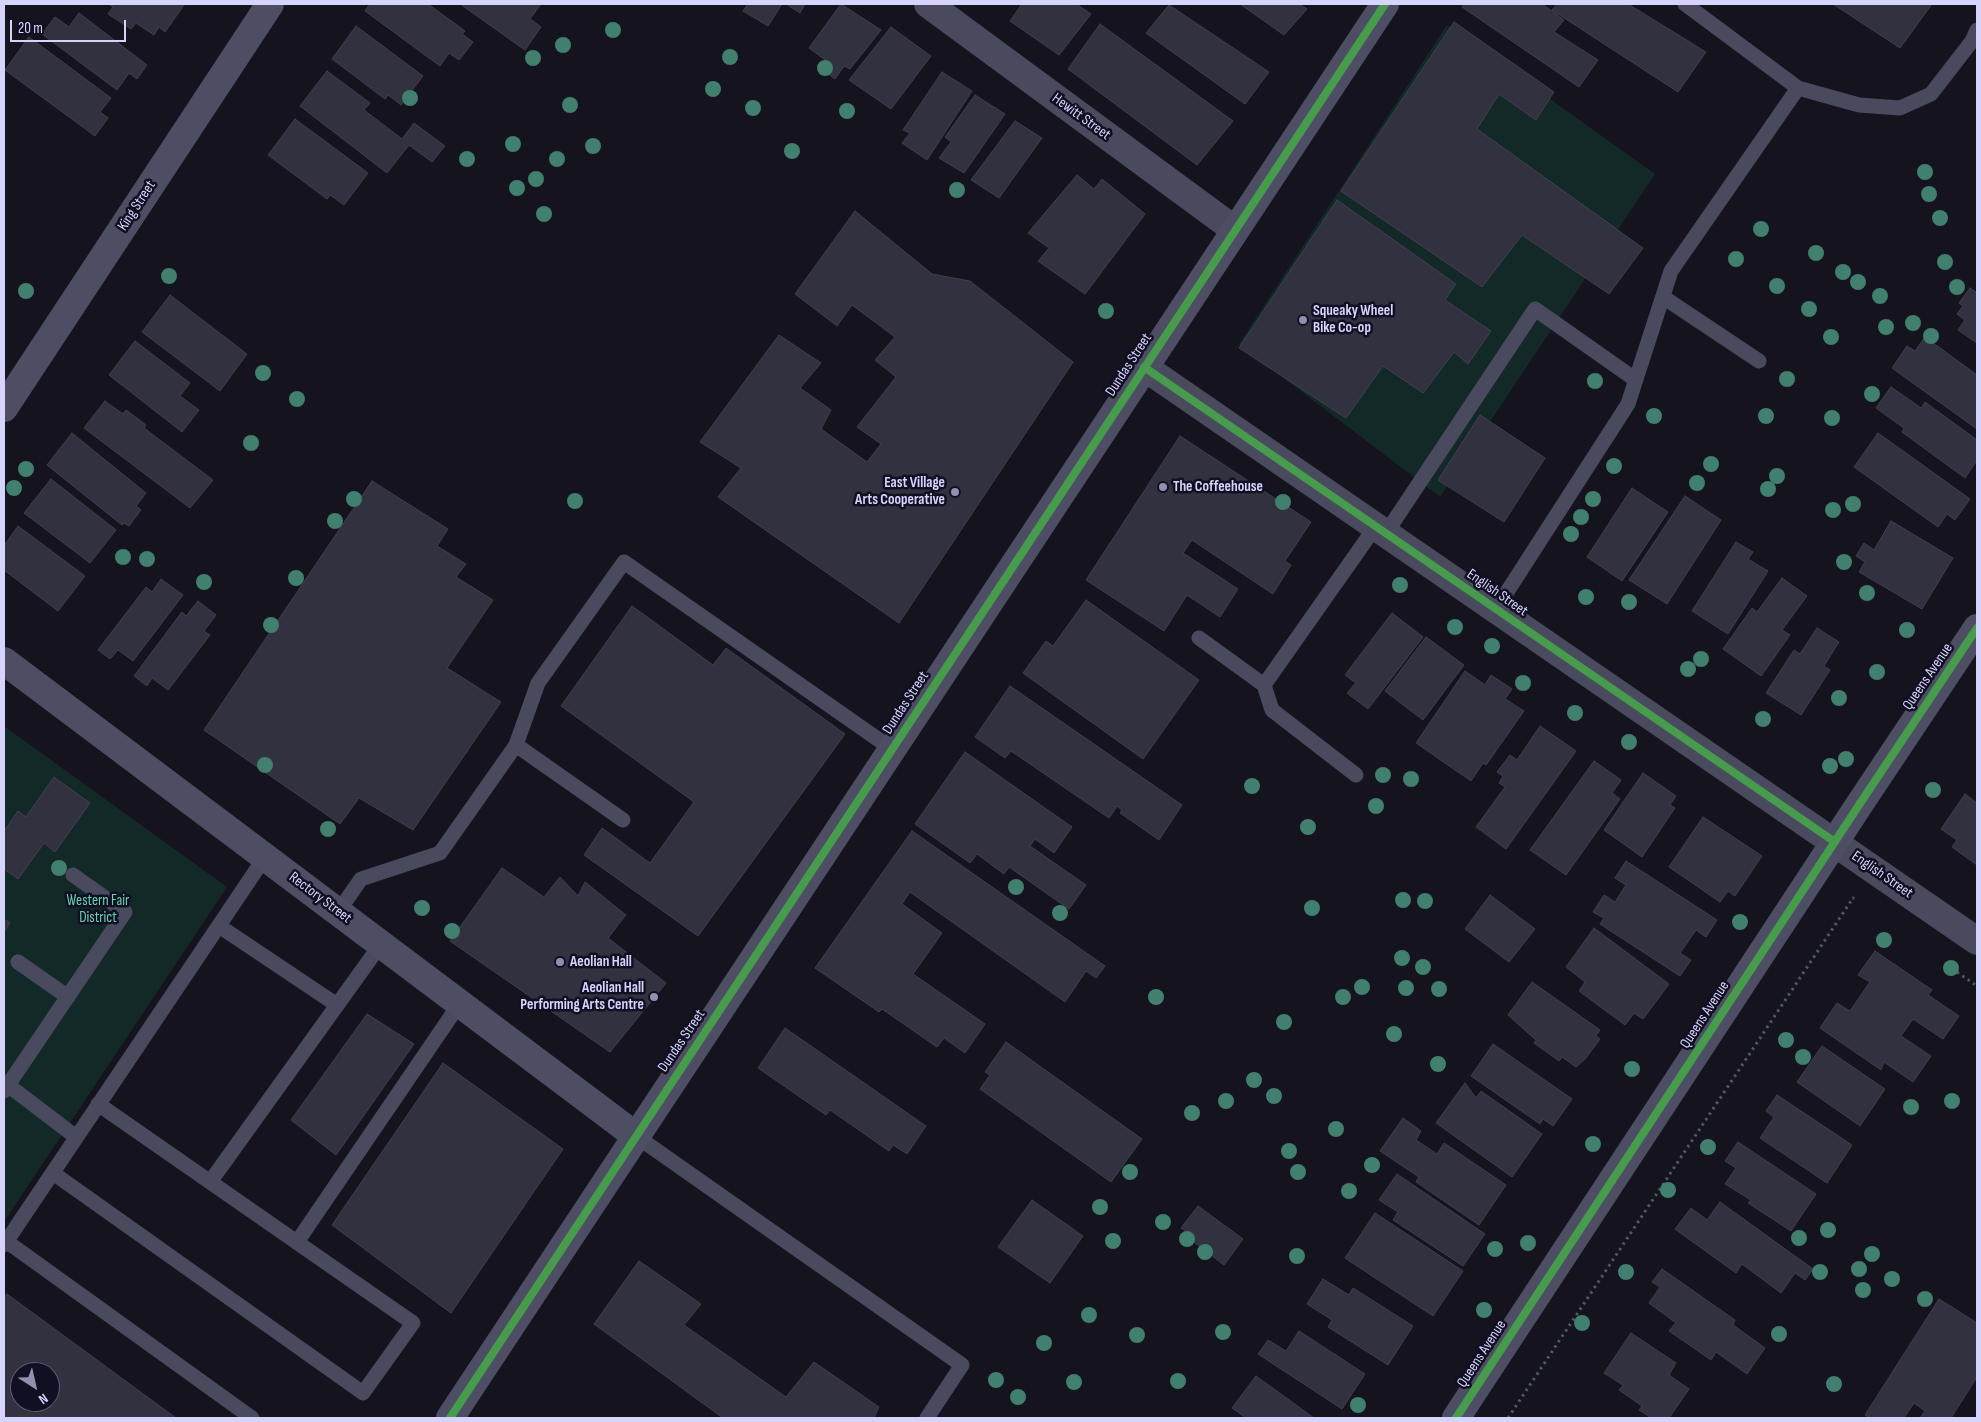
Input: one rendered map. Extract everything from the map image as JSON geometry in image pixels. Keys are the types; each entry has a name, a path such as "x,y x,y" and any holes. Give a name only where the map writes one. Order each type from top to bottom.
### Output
{"street":[{"name":"King Street","path":"4,408 270,4"},
{"name":"Hewitt Street","path":"928,4 1235,230"},
{"name":"Dundas Street","path":"450,1418 1385,4"},
{"name":"English Street","path":"1144,367 1977,941"},
{"name":"Queens Avenue","path":"1456,1418 1977,628"},
{"name":"Rectory Street","path":"4,661 636,1136"}],"lane":[{"path":"1685,4 1798,88 1859,105 1900,108 1931,94 1972,41 1977,30"},
{"path":"1496,608 1628,404 1671,272 1798,88"},
{"path":"1663,297 1759,361"},
{"path":"1264,685 1381,530 1535,309 1636,380"},
{"path":"338,912 361,879 440,853 516,745 538,683 624,562 892,749"},
{"path":"1199,638 1264,685 1272,710 1356,774"},
{"path":"516,745 623,820"},
{"path":"252,1418 5,1243 265,857"},
{"path":"74,875 126,912 5,1086 76,1137"},
{"path":"219,926 337,1005"},
{"path":"210,1182 381,944"},
{"path":"18,962 68,997"},
{"path":"296,1242 460,1003"},
{"path":"53,1173 363,1394 414,1323 98,1104"},
{"path":"636,1136 962,1365 927,1418"}],"path":[{"path":"1508,1418 1853,898 1861,903"},
{"path":"1954,969 1977,986"}],"green space":[{"path":"1447,25 1655,174 1440,497 1239,344"},
{"name":"Western Fair District","path":"4,726 227,887 4,1222"}],"building":[{"path":"109,4 184,5 165,32 159,27 154,35 136,23 131,29 108,14 113,7"},
{"path":"370,4 428,4 465,31 462,34 473,42 459,60 449,53 440,66 365,11"},
{"path":"460,4 541,4 530,19 541,27 525,50"},
{"path":"748,4 782,4 768,26 743,11"},
{"path":"786,4 805,4 800,13"},
{"path":"841,4 881,30 850,69 844,66 835,79 823,70 828,62 809,48"},
{"path":"1022,4 1076,4 1091,14 1059,55 1010,21"},
{"path":"1240,4 1299,4 1307,9 1284,35"},
{"path":"1464,4 1542,4 1564,20 1554,32 1598,60 1579,87 1462,7"},
{"path":"1557,4 1628,4 1706,52 1678,92 1552,10"},
{"path":"1833,4 1932,4 1900,48"},
{"path":"1169,5 1269,72 1245,104 1146,33"},
{"path":"79,13 147,65 137,79 129,73 117,90 42,34 55,17 69,27"},
{"path":"1454,22 1554,92 1536,120 1499,94 1477,129 1643,248 1609,294 1522,235 1482,287 1341,191"},
{"path":"1100,24 1233,121 1197,165 1068,69"},
{"path":"356,26 423,76 401,105 388,95 385,99 332,59"},
{"path":"891,27 931,56 891,109 849,80"},
{"path":"29,37 111,98 100,112 108,118 95,136 5,70"},
{"path":"327,71 370,103 364,110 402,139 414,123 445,146 432,162 409,145 387,173 300,106"},
{"path":"942,72 972,91 927,160 902,143 910,133 903,130"},
{"path":"975,95 1005,114 964,173 939,158 951,142 945,137"},
{"path":"295,119 368,173 344,205 330,195 327,199 268,155"},
{"path":"1015,121 1042,138 999,198 971,180"},
{"path":"1077,175 1094,189 1102,179 1145,214 1085,294 1038,261 1049,248 1028,233"},
{"path":"1337,200 1456,284 1445,300 1491,331 1468,364 1454,352 1423,393 1383,366 1346,418 1239,348"},
{"path":"855,211 932,274 970,281 1073,362 899,623 718,497 741,468 700,442 779,335 821,363 800,388 831,410 821,429 867,462 881,444 857,427 896,377 875,360 895,337 852,305 837,326 795,294"},
{"path":"1970,288 1977,293 1977,343 1958,330 1965,320 1957,314 1963,306 1959,303"},
{"path":"170,295 247,354 220,391 142,332"},
{"path":"1925,337 1977,375 1977,429 1892,368 1907,346 1915,351"},
{"path":"135,341 190,383 180,396 199,410 182,432 109,375"},
{"path":"1891,387 1921,408 1925,402 1977,440 1977,460 1965,478 1902,432 1904,428 1876,408"},
{"path":"105,401 123,414 126,410 146,425 144,428 213,480 190,508 84,428"},
{"path":"1480,415 1545,458 1504,522 1438,480"},
{"path":"72,433 146,493 136,506 141,510 129,526 124,523 122,525 47,465"},
{"path":"1878,433 1970,499 1955,520 1947,514 1938,527 1854,467"},
{"path":"1180,436 1311,522 1285,561 1291,565 1273,594 1192,540 1183,553 1238,589 1220,617 1187,595 1164,631 1086,580"},
{"path":"51,479 116,530 90,563 24,513"},
{"path":"372,481 448,529 437,546 466,564 456,577 493,600 447,668 501,702 413,830 359,798 340,824 204,730"},
{"path":"1632,488 1668,512 1622,581 1587,557"},
{"path":"1685,496 1721,520 1667,604 1629,580"},
{"path":"1891,521 1953,558 1922,609 1859,572 1865,562 1856,556 1864,543 1874,550"},
{"path":"18,526 85,576 58,611 4,570 4,546"},
{"path":"1736,542 1753,552 1748,559 1768,571 1728,634 1692,611"},
{"path":"1782,578 1807,596 1782,630 1790,635 1761,676 1723,649 1752,608 1757,612"},
{"path":"161,579 183,595 133,661 118,650 110,659 98,650 146,587 152,592"},
{"path":"1086,600 1199,680 1143,759 1023,673 1046,641 1053,646"},
{"path":"198,601 216,615 204,631 210,635 168,690 152,678 147,686 134,676 182,612 186,616"},
{"path":"632,606 713,665 726,648 845,734 698,936 584,855 602,828 650,863 694,802 561,706"},
{"path":"1392,613 1423,637 1368,709 1347,693 1356,683 1345,675"},
{"path":"1817,628 1839,642 1824,666 1830,670 1801,715 1766,693 1794,650 1800,654"},
{"path":"1426,637 1464,665 1423,720 1385,691"},
{"path":"1465,671 1485,685 1491,675 1512,689 1505,699 1524,711 1486,765 1483,763 1471,781 1416,743"},
{"path":"1010,686 1182,805 1159,840 1120,813 1122,810 1117,806 1109,818 1011,751 1005,758 975,737"},
{"path":"1540,726 1576,751 1506,849 1476,827 1505,787 1499,783 1503,776 1497,772 1510,755 1517,760"},
{"path":"965,752 1072,827 1054,853 1035,839 1030,846 1086,885 1069,909 1009,867 1004,874 977,854 970,863 915,824"},
{"path":"1594,761 1621,780 1612,793 1620,799 1566,875 1530,850"},
{"path":"1643,773 1676,796 1670,805 1675,808 1642,857 1604,830"},
{"path":"54,777 90,803 55,852 44,843 18,879 4,869 4,831 18,811 26,817"},
{"path":"1965,794 1977,803 1977,865 1952,847 1957,840 1941,829"},
{"path":"1703,817 1762,856 1735,896 1728,891 1720,902 1669,867"},
{"path":"912,831 1105,966 1096,978 1086,971 1065,1002 910,892 902,904 942,933 913,974 985,1024 965,1053 944,1038 937,1047 882,1009 879,1012 815,968"},
{"path":"1626,861 1717,920 1706,937 1696,930 1680,953 1691,960 1680,976 1600,924 1604,918 1593,912 1604,895 1615,902 1626,885 1615,878"},
{"name":"Aeolian Hall","path":"502,868 544,897 560,877 578,896 585,882 626,915 608,938 666,983 610,1052 450,941"},
{"path":"1490,895 1535,929 1509,962 1465,929"},
{"path":"4,919 10,923 4,932"},
{"path":"1594,928 1669,984 1643,1019 1634,1013 1625,1025 1579,991 1585,982 1566,967"},
{"path":"1875,951 1932,990 1928,995 1959,1016 1943,1039 1913,1019 1901,1036 1931,1056 1913,1082 1884,1062 1881,1070 1820,1028 1837,1003 1850,1011 1870,982 1858,975"},
{"path":"1532,982 1600,1030 1596,1036 1600,1039 1586,1058 1576,1067 1562,1057 1559,1061 1534,1043 1536,1040 1508,1015"},
{"path":"367,1014 414,1044 336,1155 291,1120"},
{"path":"785,1028 926,1126 907,1154 893,1145 889,1151 830,1110 826,1115 758,1068"},
{"path":"1006,1042 1142,1139 1111,1182 980,1089 990,1075 985,1072"},
{"path":"1493,1044 1572,1099 1553,1126 1543,1119 1540,1124 1471,1076"},
{"path":"1822,1046 1885,1089 1860,1126 1797,1082"},
{"path":"443,1063 563,1149 451,1313 332,1225"},
{"path":"1465,1083 1476,1098 1481,1091 1542,1134 1512,1177 1436,1123"},
{"path":"1777,1095 1852,1145 1827,1183 1760,1138 1774,1117 1766,1111"},
{"path":"1403,1118 1421,1131 1416,1140 1437,1154 1444,1143 1506,1185 1479,1225 1416,1182 1419,1177 1380,1151"},
{"path":"1738,1142 1816,1194 1791,1231 1748,1203 1751,1200 1725,1184 1736,1168 1725,1161"},
{"path":"1397,1174 1485,1234 1463,1266 1393,1220 1398,1212 1379,1200"},
{"path":"1032,1200 1083,1236 1050,1283 998,1247"},
{"path":"1720,1202 1813,1269 1805,1280 1795,1273 1781,1293 1742,1264 1736,1273 1675,1229 1691,1208 1707,1220"},
{"path":"1198,1206 1243,1239 1224,1265 1186,1236 1189,1233 1181,1228"},
{"path":"1375,1213 1463,1271 1433,1316 1345,1258"},
{"path":"639,1261 701,1304 684,1325 786,1397 814,1362 879,1407 874,1418 723,1418 594,1324"},
{"path":"1662,1269 1735,1320 1733,1325 1765,1348 1747,1374 1716,1352 1711,1360 1669,1331 1676,1323 1649,1303 1660,1287 1652,1282"},
{"path":"1323,1279 1349,1295 1353,1288 1413,1326 1388,1365 1328,1327 1332,1320 1307,1304"},
{"path":"7,1294 176,1418 4,1418 4,1298"},
{"path":"1939,1299 1977,1323 1977,1377 1951,1418 1920,1418 1925,1411 1914,1403 1904,1418 1870,1418 1865,1415"},
{"path":"1299,1331 1365,1374 1342,1409 1258,1354 1268,1340 1286,1351"},
{"path":"1631,1333 1676,1363 1669,1375 1689,1389 1669,1418 1652,1418 1639,1410 1642,1406 1619,1390 1623,1385 1604,1373"},
{"path":"1256,1376 1314,1418 1246,1418 1232,1408"}],"cycle path":[{"path":"450,1418 1385,4"},
{"path":"1144,367 1835,842"},
{"path":"1456,1418 1977,628"}],"place":[{"name":"Squeaky Wheel Bike Co-op","path":"1303,320"},
{"name":"The Coffeehouse","path":"1163,487"},
{"name":"East Village Arts Cooperative","path":"955,492"},
{"name":"Aeolian Hall","path":"560,962"},
{"name":"Aeolian Hall Performing Arts Centre","path":"654,997"}]}
